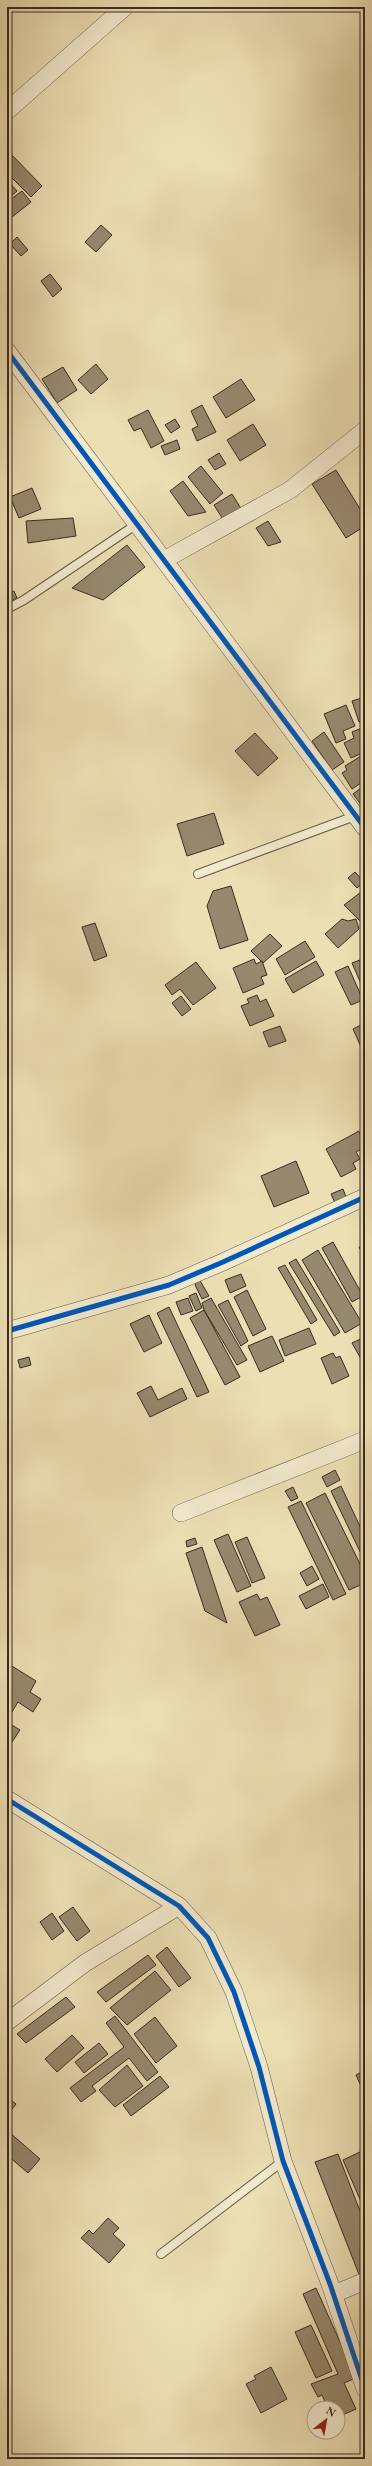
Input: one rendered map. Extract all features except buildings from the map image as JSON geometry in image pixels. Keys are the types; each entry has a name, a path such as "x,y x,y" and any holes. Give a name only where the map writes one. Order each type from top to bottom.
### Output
{"street":[{"path":"7,111 125,7"},
{"path":"7,351 360,822"},
{"path":"164,560 290,490 365,430"},
{"path":"7,1331 169,1285 365,1197"},
{"path":"181,1513 365,1440"},
{"path":"7,1799 178,1906 208,1938 234,1992 259,2067 283,2161 334,2294 365,2389"},
{"path":"7,2022 85,1963 178,1906"},
{"path":"334,2294 365,2281"}],"lane":[{"path":"7,609 24,600 137,524"},
{"path":"198,874 360,822"},
{"path":"161,2254 283,2161"}],"cycle path":[{"path":"7,351 365,828"},
{"path":"7,1331 169,1285 365,1197"},
{"path":"7,1799 179,1906 208,1938 234,1992 259,2067 283,2161 330,2284 365,2389"}]}
